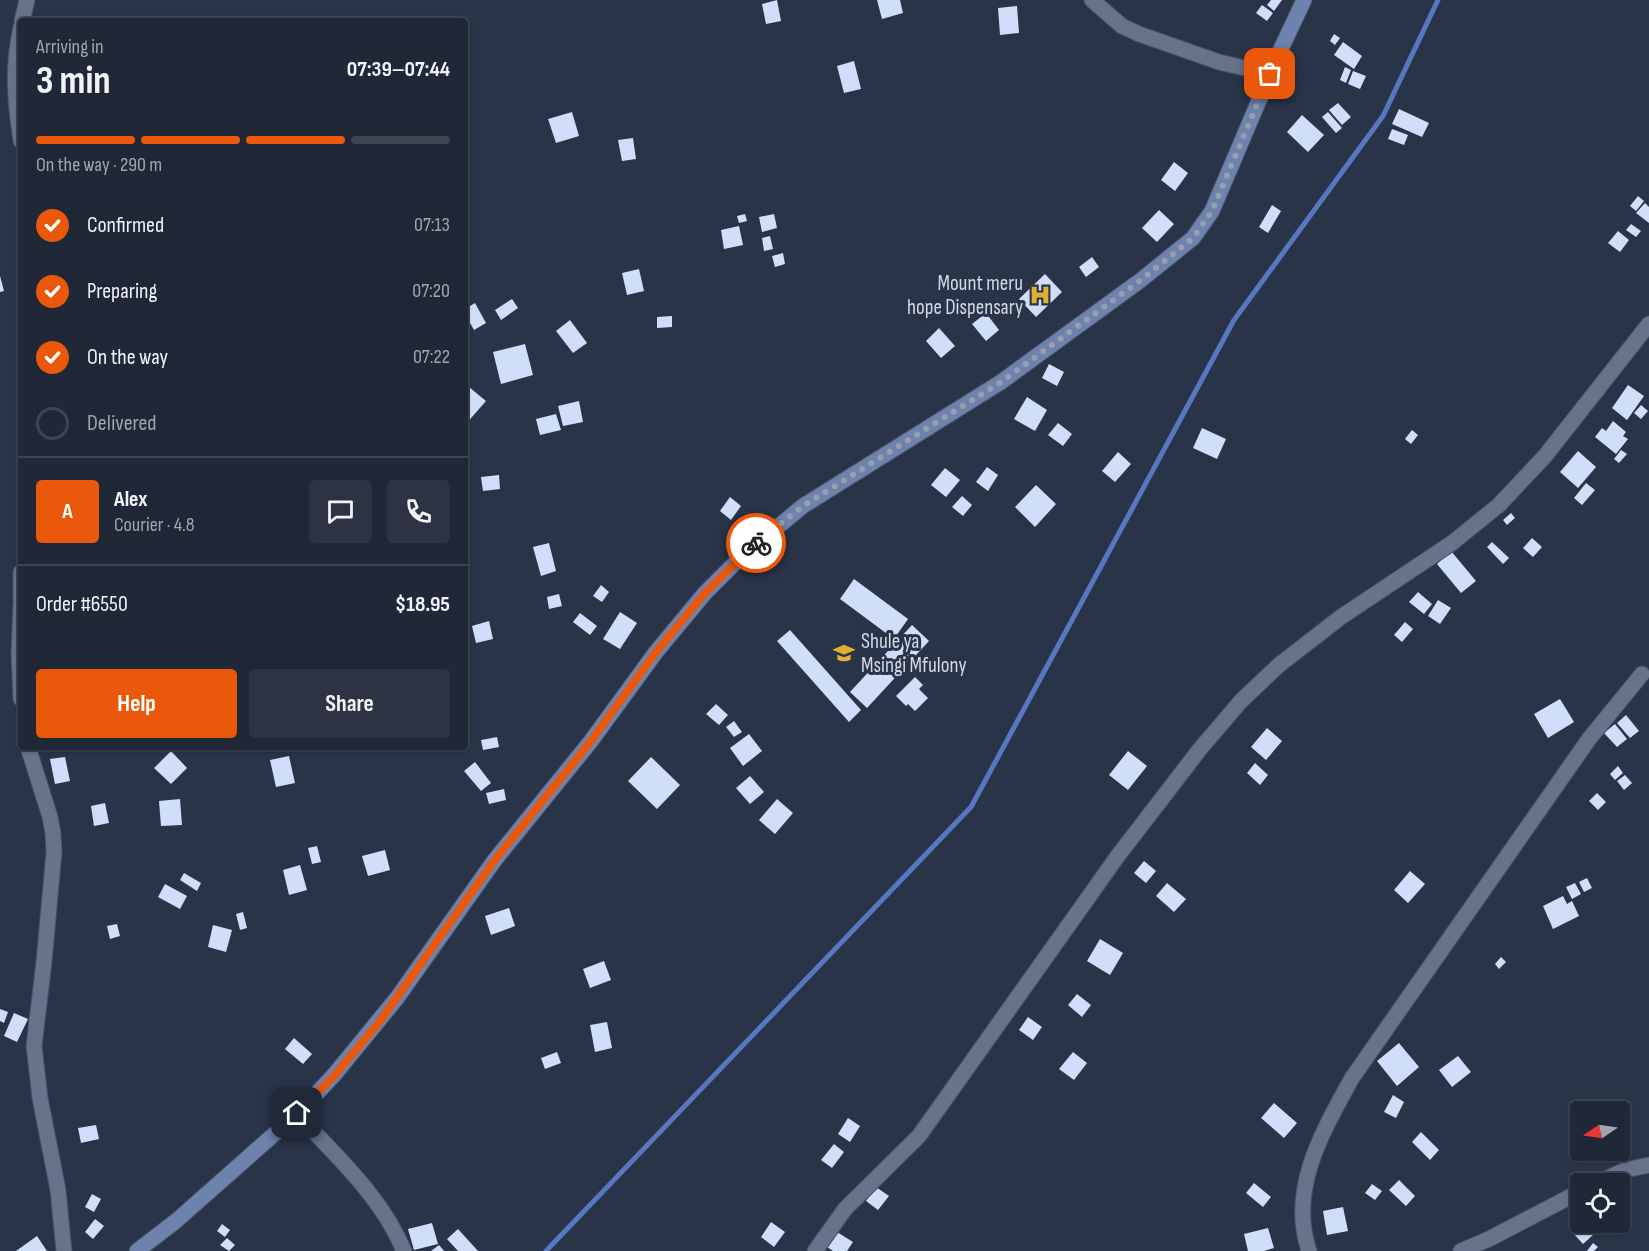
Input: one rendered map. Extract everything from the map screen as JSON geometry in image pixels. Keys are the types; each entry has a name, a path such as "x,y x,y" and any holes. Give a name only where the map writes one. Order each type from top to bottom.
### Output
{"street":[{"path":"23,18 27,0"},
{"path":"1092,0 1122,26 1139,34 1220,62 1270,74"},
{"path":"137,1251 176,1221 297,1113 334,1076 380,1021 494,861 591,741 656,652 705,593 739,559 777,525 803,506 1001,382 1141,280 1193,238 1212,211 1304,0"},
{"path":"18,40 14,79 18,114"},
{"path":"815,1251 846,1209 919,1136 1117,857 1200,749 1241,701 1279,664 1341,617 1452,543 1499,505 1551,449 1649,324"},
{"path":"1309,1251 1304,1236 1302,1213 1307,1172 1323,1132 1353,1078 1589,739 1642,674"},
{"path":"29,750 53,833 54,852 34,1047 38,1085 58,1190 64,1251"},
{"path":"297,1113 373,1198 395,1229 404,1251"},
{"path":"1619,1173 1649,1165"},
{"path":"1461,1251 1570,1197"}],"building":[{"path":"777,0 781,21 766,24 762,4"},
{"path":"877,0 900,0 903,13 882,19"},
{"path":"1271,0 1282,0 1274,11 1267,5"},
{"path":"1262,5 1273,13 1267,21 1256,13"},
{"path":"1017,6 1019,33 1000,35 998,8"},
{"path":"1334,34 1340,38 1335,45 1330,41"},
{"path":"1343,42 1362,56 1354,69 1334,55"},
{"path":"854,61 861,89 844,93 837,66"},
{"path":"1345,67 1351,70 1346,83 1340,80"},
{"path":"1353,71 1366,76 1360,89 1348,84"},
{"path":"1338,103 1351,117 1342,125 1329,110"},
{"path":"1399,109 1429,123 1422,137 1392,124"},
{"path":"572,112 579,136 556,143 548,119"},
{"path":"1328,112 1342,128 1336,133 1322,117"},
{"path":"1302,115 1324,135 1308,152 1287,132"},
{"path":"1392,129 1408,135 1404,145 1388,139"},
{"path":"633,138 636,159 622,161 618,140"},
{"path":"1174,162 1188,173 1175,191 1161,180"},
{"path":"1638,196 1644,201 1636,211 1630,206"},
{"path":"1645,203 1649,207 1649,223 1636,213"},
{"path":"1272,205 1281,211 1268,233 1259,227"},
{"path":"1159,210 1174,224 1157,242 1142,228"},
{"path":"745,214 747,221 739,223 737,216"},
{"path":"774,214 777,228 762,232 759,217"},
{"path":"1631,224 1641,231 1636,237 1626,230"},
{"path":"739,226 743,245 724,249 721,230"},
{"path":"1618,231 1629,240 1620,252 1608,243"},
{"path":"770,236 773,249 764,251 762,238"},
{"path":"783,253 785,264 775,267 772,256"},
{"path":"1092,257 1099,267 1086,277 1079,267"},
{"path":"639,269 644,291 627,295 622,273"},
{"name":"Mount meru hope Dispensary","path":"1045,274 1062,292 1036,317 1019,299"},
{"path":"0,276 4,291 0,292"},
{"path":"512,299 518,308 501,320 495,310"},
{"path":"475,303 486,323 474,330 468,319 468,307"},
{"path":"986,313 999,330 986,341 972,324"},
{"path":"672,316 672,327 657,328 657,317"},
{"path":"570,320 587,343 573,353 556,331"},
{"path":"939,328 955,346 941,358 926,341"},
{"path":"525,344 533,375 501,384 493,352"},
{"path":"1049,364 1064,372 1057,386 1042,378"},
{"path":"1628,385 1644,396 1627,420 1612,408"},
{"path":"468,388 486,401 468,422"},
{"path":"1027,397 1047,410 1035,431 1014,419"},
{"path":"579,401 583,422 563,426 558,406"},
{"path":"1641,405 1648,411 1641,419 1634,413"},
{"path":"556,414 561,430 540,435 536,419"},
{"path":"1613,421 1626,432 1623,436 1628,439 1616,454 1595,437 1602,428 1606,431"},
{"path":"1058,423 1072,434 1063,446 1048,435"},
{"path":"1202,428 1226,439 1217,459 1193,448"},
{"path":"1412,430 1418,435 1411,444 1405,439"},
{"path":"1621,450 1627,454 1619,463 1614,459"},
{"path":"1578,451 1596,467 1578,488 1560,472"},
{"path":"1118,452 1131,464 1115,482 1102,471"},
{"path":"987,467 998,475 988,491 976,482"},
{"path":"945,468 960,480 946,497 931,485"},
{"path":"499,475 500,489 483,491 481,477"},
{"path":"1586,483 1595,490 1582,505 1574,498"},
{"path":"1036,485 1056,504 1035,527 1015,507"},
{"path":"962,496 972,505 963,516 952,507"},
{"path":"730,497 741,506 731,520 720,511"},
{"path":"1511,513 1515,518 1507,525 1503,520"},
{"path":"1532,538 1542,547 1533,557 1523,548"},
{"path":"1492,542 1509,558 1503,564 1487,547"},
{"path":"549,543 556,571 541,576 533,547"},
{"path":"1451,551 1476,581 1461,593 1437,564"},
{"path":"854,579 908,619 894,639 840,599"},
{"path":"601,585 609,592 602,602 593,596"},
{"path":"1418,592 1432,604 1424,614 1409,602"},
{"path":"559,594 562,606 549,609 547,597"},
{"path":"1438,600 1451,608 1440,624 1428,616"},
{"path":"620,612 637,623 620,649 603,639"},
{"path":"580,613 597,626 590,635 573,622"},
{"path":"489,621 493,639 476,643 472,626"},
{"path":"1405,622 1413,629 1402,642 1394,635"},
{"path":"912,625 929,641 867,708 850,692"},
{"path":"790,630 861,710 849,722 777,641"},
{"path":"915,677 923,685 919,689 928,698 915,711 896,696"},
{"path":"1560,699 1574,722 1548,738 1534,714"},
{"path":"716,704 728,715 719,725 706,714"},
{"path":"1626,715 1639,731 1630,738 1617,723"},
{"path":"734,721 742,732 734,737 726,727"},
{"path":"1615,724 1627,739 1617,747 1604,733"},
{"path":"1267,728 1282,741 1266,760 1251,747"},
{"path":"749,734 762,751 743,766 730,748"},
{"path":"497,737 499,747 483,750 481,740"},
{"path":"171,751 187,768 171,784 154,768"},
{"path":"1128,751 1147,766 1128,790 1109,775"},
{"path":"289,756 295,783 276,787 270,760"},
{"path":"65,757 70,781 55,784 50,759"},
{"path":"651,757 680,785 657,809 628,781"},
{"path":"475,762 491,783 481,791 464,771"},
{"path":"1255,763 1268,775 1260,785 1247,773"},
{"path":"1618,766 1623,773 1615,780 1610,774"},
{"path":"1625,775 1632,783 1624,790 1617,781"},
{"path":"750,776 764,792 750,804 736,788"},
{"path":"504,789 506,800 489,804 486,793"},
{"path":"1597,793 1606,802 1598,810 1589,801"},
{"path":"180,799 182,825 161,826 159,801"},
{"path":"777,799 793,813 775,834 759,820"},
{"path":"105,803 109,823 94,826 91,806"},
{"path":"317,846 321,862 312,864 308,848"},
{"path":"385,850 390,870 368,876 362,856"},
{"path":"1144,861 1156,871 1146,883 1134,873"},
{"path":"300,865 307,890 289,895 283,870"},
{"path":"1410,871 1425,884 1408,903 1394,890"},
{"path":"184,873 201,883 197,891 180,880"},
{"path":"1587,878 1592,888 1584,892 1579,882"},
{"path":"1167,883 1186,899 1174,912 1156,896"},
{"path":"1575,883 1581,894 1572,899 1566,887"},
{"path":"165,884 187,896 180,909 158,897"},
{"path":"1563,896 1567,904 1572,901 1579,916 1553,929 1543,906"},
{"path":"509,908 515,926 491,935 485,916"},
{"path":"243,912 247,928 240,930 236,914"},
{"path":"117,924 120,936 110,939 107,926"},
{"path":"213,925 232,930 226,952 208,947"},
{"path":"1100,939 1123,953 1110,975 1087,961"},
{"path":"1501,957 1506,962 1499,969 1495,964"},
{"path":"604,961 611,980 590,988 583,969"},
{"path":"1077,994 1091,1005 1082,1017 1068,1005"},
{"path":"0,1009 8,1012 4,1023 0,1021"},
{"path":"14,1013 28,1019 17,1042 4,1036"},
{"path":"1028,1017 1042,1027 1033,1040 1019,1030"},
{"path":"607,1022 612,1048 595,1052 590,1025"},
{"path":"294,1038 312,1054 303,1064 285,1049"},
{"path":"1399,1043 1419,1067 1397,1086 1377,1061"},
{"path":"557,1052 561,1063 545,1069 541,1058"},
{"path":"1073,1052 1087,1063 1074,1080 1059,1069"},
{"path":"1458,1056 1471,1072 1452,1087 1439,1070"},
{"path":"1393,1095 1404,1102 1396,1118 1384,1112"},
{"path":"1274,1103 1297,1123 1284,1138 1261,1118"},
{"path":"848,1118 860,1126 850,1142 838,1134"},
{"path":"96,1125 99,1139 81,1143 78,1128"},
{"path":"1421,1132 1439,1150 1430,1160 1412,1142"},
{"path":"834,1144 844,1152 832,1168 821,1160"},
{"path":"1399,1180 1415,1196 1406,1206 1389,1190"},
{"path":"1254,1183 1271,1197 1263,1207 1246,1193"},
{"path":"1372,1184 1382,1191 1375,1200 1365,1193"},
{"path":"876,1187 889,1196 878,1210 866,1201"},
{"path":"92,1194 101,1199 94,1212 85,1207"},
{"path":"1343,1207 1348,1231 1327,1235 1323,1211"},
{"path":"95,1219 104,1226 93,1239 85,1232"},
{"path":"771,1222 785,1232 774,1247 761,1237"},
{"path":"432,1223 438,1244 414,1250 408,1229"},
{"path":"222,1224 230,1230 225,1237 217,1231"},
{"path":"1268,1228 1274,1248 1264,1251 1248,1251 1244,1234"},
{"path":"458,1229 478,1251 458,1251 447,1239"},
{"path":"837,1232 853,1242 847,1251 833,1251 827,1247"},
{"path":"1591,1233 1593,1235 1583,1244 1574,1234"},
{"path":"37,1236 47,1251 16,1251"},
{"path":"227,1238 235,1245 229,1251 220,1245"},
{"path":"1593,1243 1598,1247 1594,1251 1587,1251"},
{"path":"439,1245 444,1251 431,1251"}],"waterway":[{"path":"546,1251 971,807 1234,320 1383,116 1438,0"}],"way so far":[{"path":"756,543 803,506 1001,382 1141,280 1193,238 1212,211 1270,74"}],"place":[{"name":"Mount meru hope Dispensary","path":"1040,295"},
{"name":"Shule ya Msingi Mfulony","path":"844,653"}],"route":[{"path":"297,1113 334,1076 380,1021 494,861 591,741 656,652 705,593 756,543"}]}
